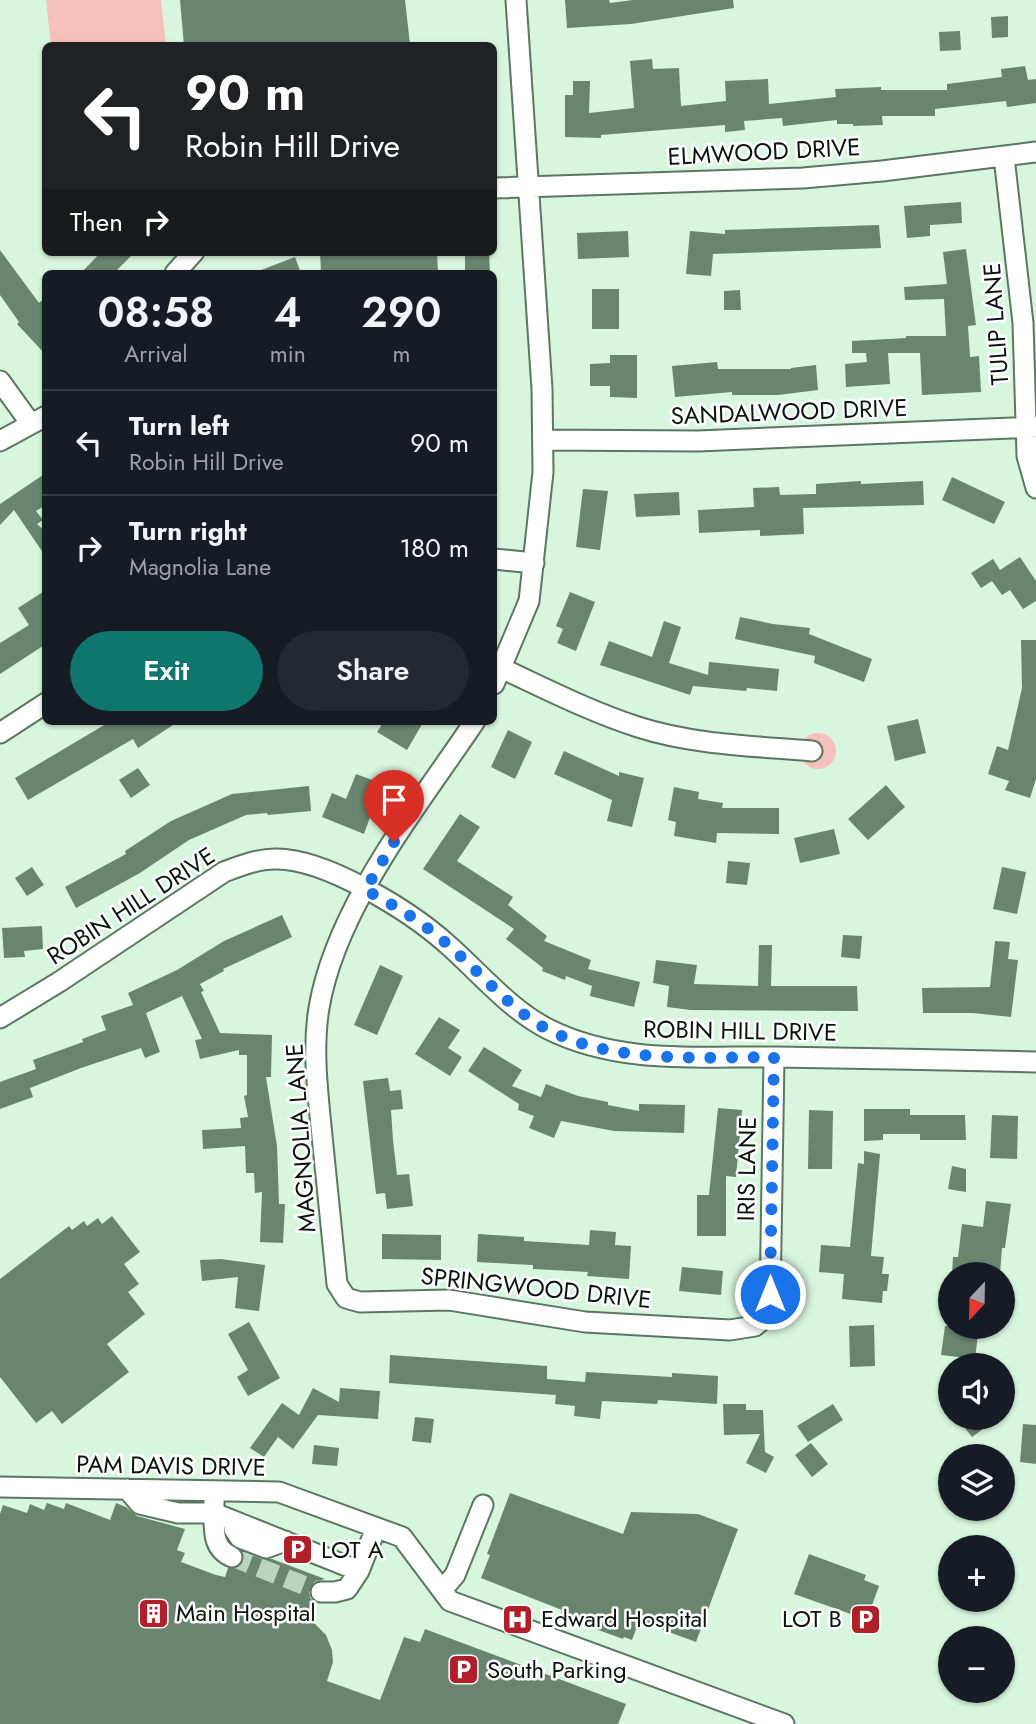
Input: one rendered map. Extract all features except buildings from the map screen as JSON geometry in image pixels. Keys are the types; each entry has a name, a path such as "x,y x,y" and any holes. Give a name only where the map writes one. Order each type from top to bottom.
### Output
{"street":[{"path":"516,0 530,186 529,209 544,440 540,520 529,601 497,676 640,728 731,745 812,751"},
{"name":"ELMWOOD DRIVE","path":"497,188 803,178 1036,152"},
{"name":"TULIP LANE","path":"1004,157 1023,323 1031,427 1027,456 1031,478 1036,488"},
{"path":"179,270 191,256"},
{"path":"0,381 38,420 0,441"},
{"name":"SANDALWOOD DRIVE","path":"544,440 698,441 1031,427"},
{"path":"497,559 534,564"},
{"path":"0,733 42,706"},
{"name":"MAGNOLIA LANE","path":"345,1298 337,1284 318,1088 318,1011 330,964 349,919 381,862 472,725"},
{"name":"ROBIN HILL DRIVE","path":"0,1018 59,982 202,886 240,865 275,859 306,862 328,870 398,908 445,942 531,1020 573,1039 616,1051 662,1058 774,1057 1036,1062"},
{"name":"IRIS LANE","path":"762,1322 768,1315 771,1304 774,1057"},
{"name":"SPRINGWOOD DRIVE","path":"345,1298 360,1302 449,1300 585,1322 730,1329 755,1326 762,1322"},
{"name":"PAM DAVIS DRIVE","path":"0,1487 279,1492 402,1537 450,1601 784,1724"},
{"path":"127,1489 140,1504 178,1513 221,1516 359,1571"},
{"path":"214,1491 221,1516 214,1537 220,1549 232,1558"},
{"path":"442,1590 455,1575 483,1505"},
{"path":"321,1592 347,1589 359,1571 376,1528"}],"shaded area":[{"path":"46,0 161,0 166,42 51,42"},
{"path":"818,733 831,738 836,751 831,764 818,769 805,764 800,751 805,738"}],"tunnel":[{"path":"232,1557 321,1592"}],"place":[{"name":"LOT A","path":"298,1550"},
{"name":"Main Hospital","path":"153,1613"},
{"name":"Edward Hospital","path":"518,1619"},
{"name":"LOT B","path":"865,1619"},
{"name":"South Parking","path":"464,1670"}],"route":[{"path":"394,842 365,890 418,921 445,942 531,1020 573,1039 616,1051 662,1058 774,1057 770,1294"}]}
